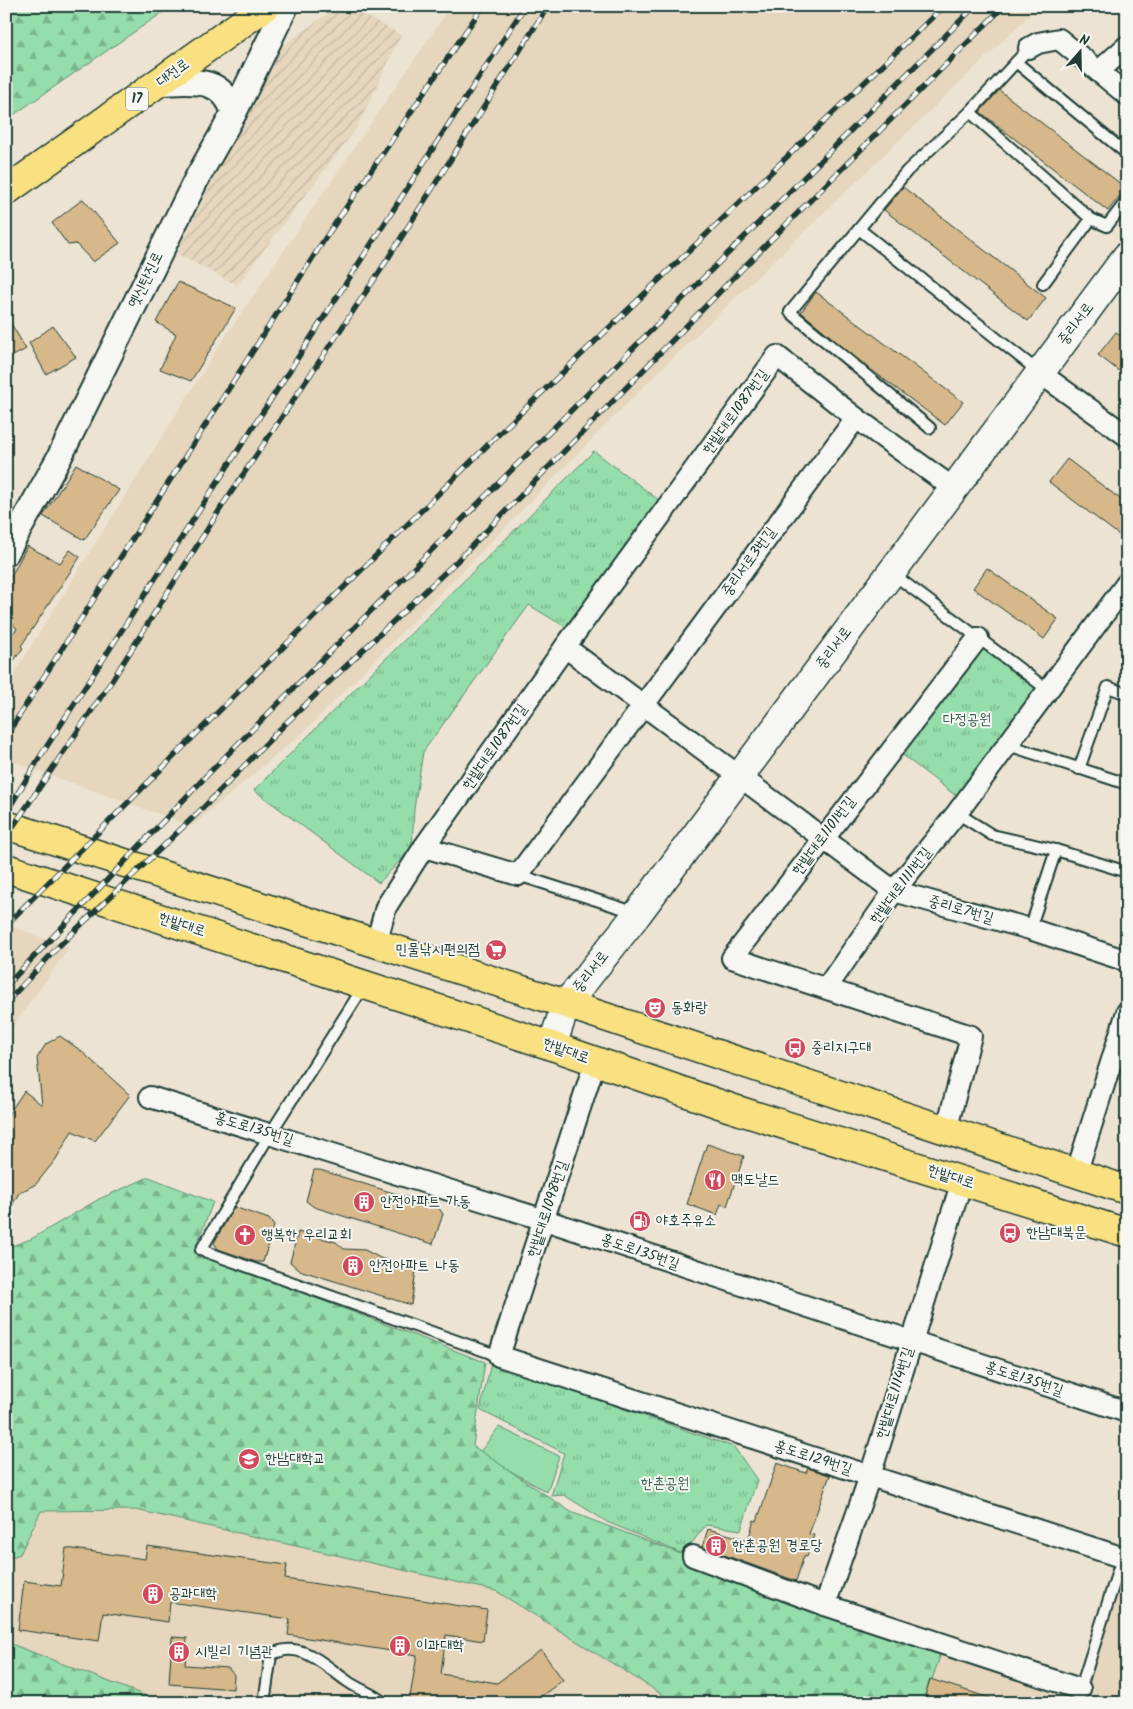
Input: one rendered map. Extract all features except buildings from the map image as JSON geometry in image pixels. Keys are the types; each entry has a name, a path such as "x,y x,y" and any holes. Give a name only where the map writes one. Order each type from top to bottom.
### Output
{"main road":[{"name":"대전로","path":"6,191 266,6"},
{"name":"중리서로","path":"552,1046 566,1004 638,913 738,776 1127,256"},
{"path":"6,824 566,1004 1127,1190"},
{"name":"한밭대로","path":"6,868 365,984 731,1108 1127,1233"}],"street":[{"name":"옛신탄진로","path":"6,553 59,458 196,180 234,113 286,6"},
{"path":"1022,55 1038,43 1058,39 1127,95"},
{"path":"1099,72 1127,46"},
{"path":"159,83 201,82 217,88 230,100 234,113"},
{"name":"한밭대로1087번길","path":"376,944 386,907 424,847 777,356 856,418 953,488"},
{"path":"1040,373 1127,436"},
{"name":"중리서로3번길","path":"518,875 856,418"},
{"name":"한밭대로1111번길","path":"827,987 894,892 957,813 1048,690 1124,592"},
{"name":"한밭대로1101번길","path":"827,987 732,958 978,638"},
{"path":"566,647 738,776"},
{"name":"중리로7번길","path":"738,776 824,837 894,892 1030,929 1127,961"},
{"path":"424,847 518,875"},
{"path":"827,987 971,1036 946,1131"},
{"path":"1076,1174 1121,1049 1127,1012"},
{"name":"한밭대로1098번길","path":"499,1356 595,1062"},
{"name":"홍도로135번길","path":"150,1097 544,1220 1127,1412"},
{"name":"한밭대로1114번길","path":"825,1605 870,1476 910,1342 962,1181"},
{"name":"홍도로129번길","path":"499,1356 1125,1558"},
{"path":"693,1556 1078,1696"}],"lane":[{"path":"930,428 790,312 906,171 970,112 1022,55 1127,154"},
{"path":"970,112 1090,219 1107,226 1127,200"},
{"path":"1043,284 1090,219"},
{"path":"859,229 1040,373"},
{"path":"891,572 1048,690"},
{"path":"1080,769 1108,687 1127,694"},
{"path":"1008,744 1127,784"},
{"path":"957,813 992,835 1056,850 1127,872"},
{"path":"1030,929 1056,850"},
{"path":"518,875 638,913"},
{"path":"365,984 270,1134 201,1250 499,1356"},
{"path":"1078,1696 1125,1558"},
{"path":"264,1703 271,1655 280,1650 292,1650 316,1657 348,1682 377,1697 384,1703"}],"shaded area":[{"path":"338,6 348,6 401,35 358,126 237,285 177,254 276,51"},
{"path":"451,6 1039,6 657,373 306,730 192,826 6,759 6,686 219,346"},
{"path":"6,924 69,948 6,1036"},
{"name":"한남대학교","path":"6,1254 190,1254 570,1512 1063,1696 1061,1703 6,1703"},
{"path":"1121,1576 1127,1577 1127,1703 1080,1703"}],"green space":[{"path":"6,6 172,6 6,120"},
{"path":"594,451 660,501 567,628 529,605 423,752 414,809 412,848 379,883 254,790"},
{"name":"다정공원","path":"978,643 1038,689 956,796 896,750"},
{"name":"한남대학교","path":"149,1177 213,1202 194,1252 485,1362 473,1446 571,1512 941,1653 924,1703 676,1703 496,1591 136,1510 41,1511 20,1554 6,1559 6,1248 31,1239 99,1199"},
{"name":"한촌공원","path":"491,1363 734,1447 757,1480 741,1530 706,1525 683,1554 607,1522 564,1495 551,1496 564,1453 480,1410"},
{"path":"499,1427 559,1456 547,1492 479,1453"},
{"path":"6,1642 146,1696 146,1703 6,1703"}],"railway":[{"path":"6,736 326,237 483,6"},
{"path":"6,813 38,760 525,6"},
{"path":"6,837 111,682 224,503 380,271 548,6"},
{"path":"6,925 507,426 944,6"},
{"path":"6,986 211,771 975,6"},
{"path":"6,1003 59,946 204,807 287,722 457,561 738,273 1004,6"}],"place":[{"name":"민물낚시편의점","path":"496,950"},
{"name":"동화랑","path":"655,1008"},
{"name":"중리지구대","path":"795,1048"},
{"name":"맥도날드","path":"715,1180"},
{"name":"안전아파트 가동","path":"364,1202"},
{"name":"야호주유소","path":"640,1221"},
{"name":"한남대북문","path":"1010,1233"},
{"name":"행복한 우리교회","path":"245,1235"},
{"name":"안전아파트 나동","path":"353,1266"},
{"name":"한남대학교","path":"249,1459"},
{"name":"한촌공원 경로당","path":"716,1546"},
{"name":"공과대학","path":"153,1594"},
{"name":"이과대학","path":"400,1646"},
{"name":"시빌리 기념관","path":"179,1652"}]}
